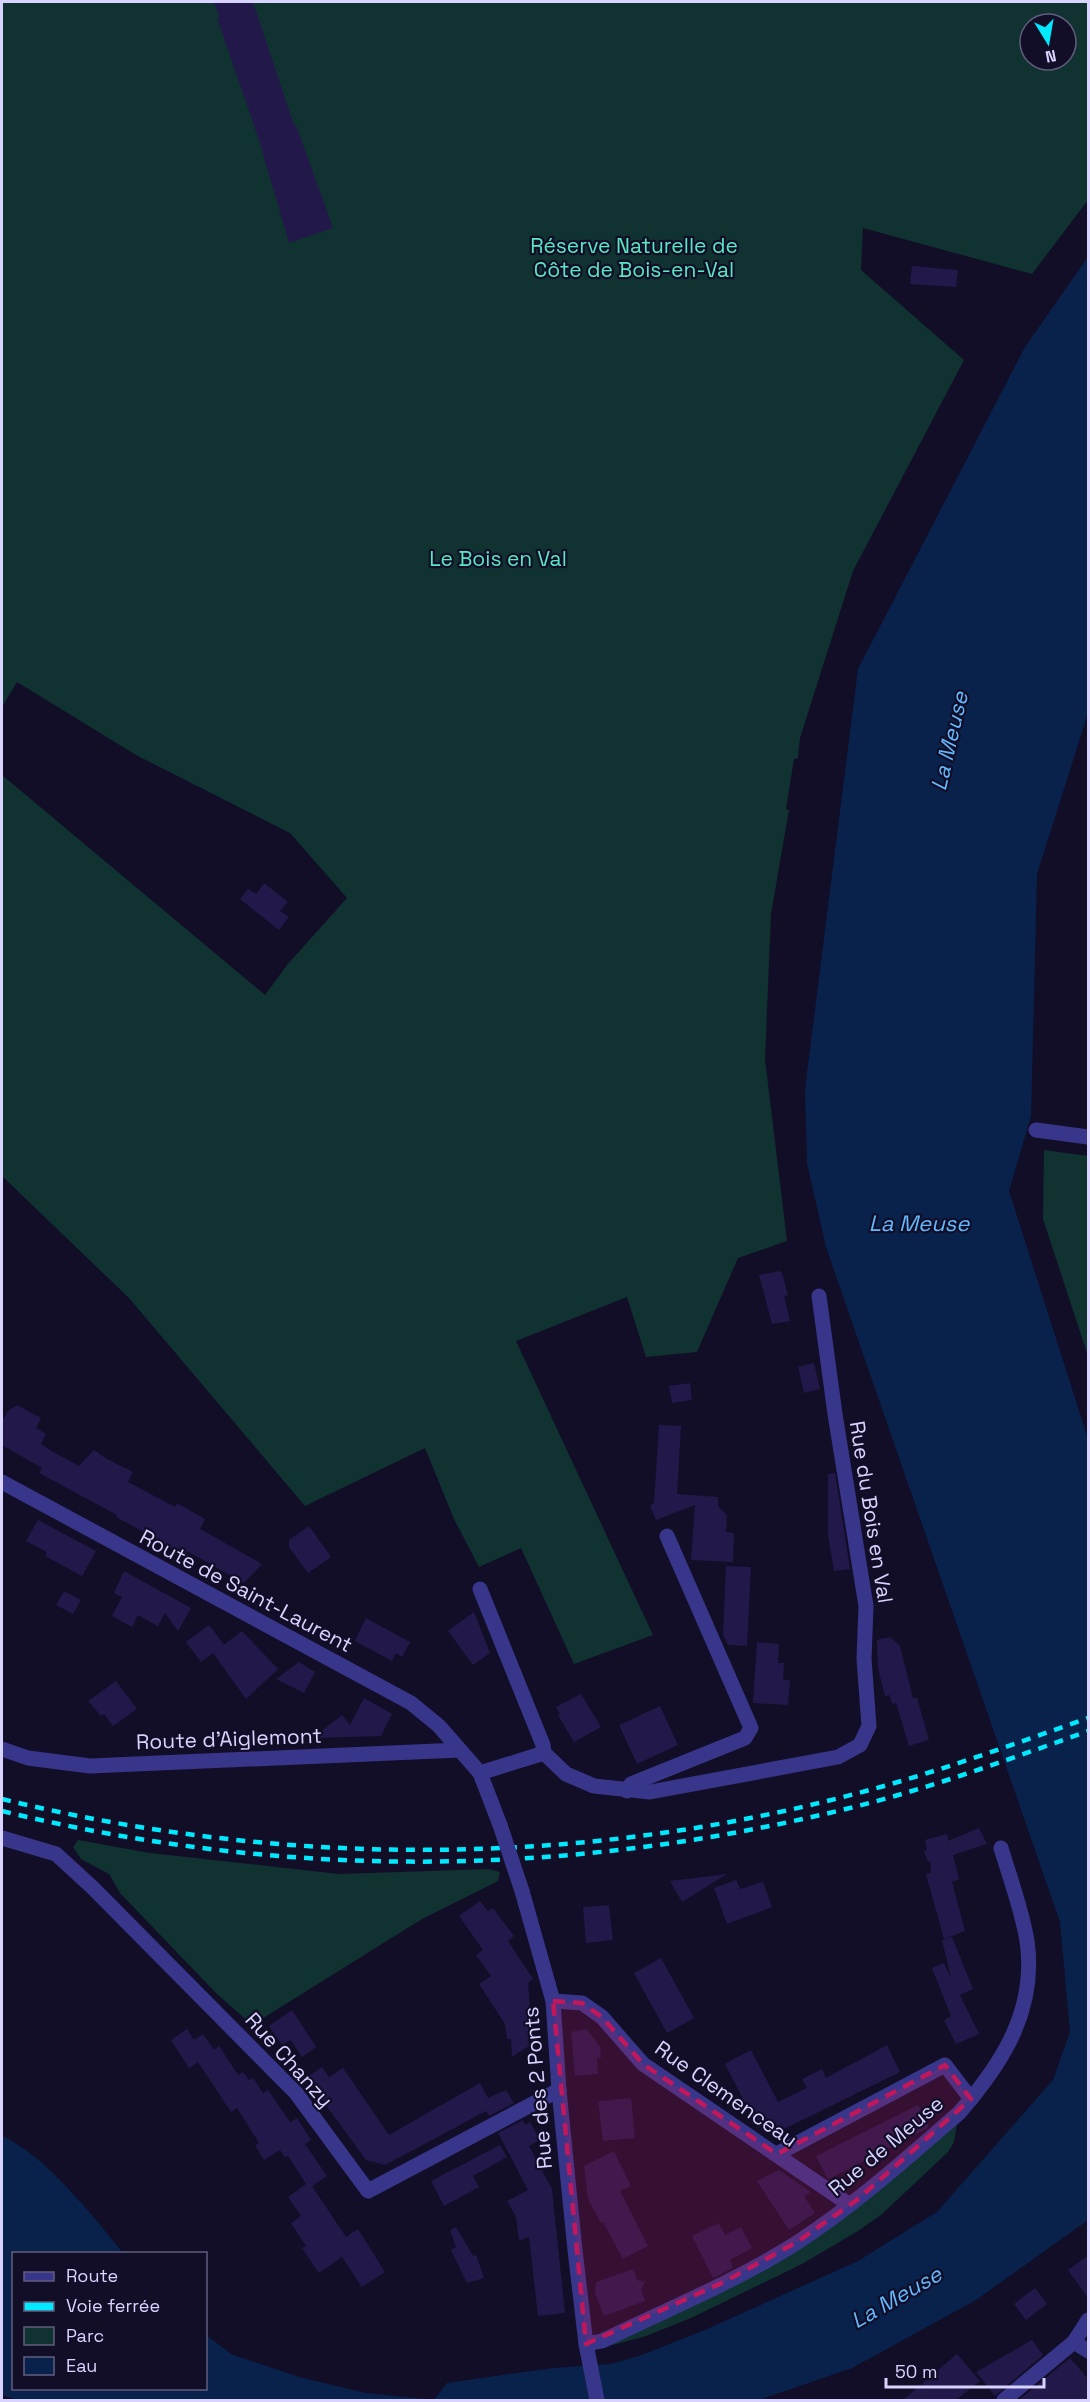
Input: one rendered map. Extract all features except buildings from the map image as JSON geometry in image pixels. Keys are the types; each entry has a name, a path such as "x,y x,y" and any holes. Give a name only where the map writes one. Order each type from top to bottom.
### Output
{"street":[{"path":"1036,1130 1089,1137"},
{"name":"Rue du Bois en Val","path":"544,1753 566,1774 594,1785 627,1791 650,1792 838,1757 860,1745 869,1726 864,1659 866,1606 835,1414 819,1296"},
{"name":"Route de Saint-Laurent","path":"2,1482 411,1703 439,1726 480,1773"},
{"path":"627,1791 631,1784 745,1738 751,1728 667,1536"},
{"path":"480,1589 543,1745 544,1753 480,1773"},
{"name":"Route d'Aiglemont","path":"2,1749 28,1758 90,1766 460,1750"},
{"name":"Rue des 2 Ponts","path":"480,1773 522,1891 553,2001 559,2090 587,2349 597,2400"},
{"name":"Rue Chanzy","path":"2,1838 56,1854 92,1887 296,2093 368,2191 559,2090"},
{"name":"Rue de Meuse","path":"587,2349 724,2282 797,2242 850,2205 959,2113 971,2099 994,2069 1014,2036 1024,2007 1027,1941 1001,1848"},
{"name":"Rue Clemenceau","path":"553,2001 582,2003 602,2017 643,2064 850,2205"},
{"path":"777,2154 945,2065 971,2099"},
{"path":"1004,2400 1074,2342 1089,2320"},
{"path":"1074,2342 1089,2351"}],"highlighted area":[{"path":"553,2001 582,2003 602,2017 643,2064 777,2154 945,2065 971,2099 857,2200 797,2242 724,2282 586,2344"}],"green space":[{"name":"Le Bois en Val","path":"2,2 1088,2 1088,200 1032,274 863,228 861,270 964,360 853,571 800,738 798,758 794,759 786,809 789,810 771,914 765,1059 787,1241 738,1258 697,1352 646,1357 627,1297 516,1341 653,1635 574,1664 521,1548 479,1567 454,1519 425,1448 305,1506 129,1298 2,1176 2,775 265,995 287,965 347,898 290,833 136,755 17,682 2,707"},
{"path":"1044,1150 1088,1156 1088,1356 1043,1219"},
{"path":"78,1840 150,1853 339,1874 489,1869 500,1872 498,1881 422,1919 252,2025 216,1993 120,1893 109,1874 81,1859 73,1847"},
{"path":"959,2113 954,2142 948,2152 881,2215 858,2231 802,2264 691,2318 646,2336 613,2345 602,2341 797,2242"}],"water":[{"name":"La Meuse","path":"1088,257 1088,713 1037,874 1031,1116 1009,1191 1088,1439 1088,2220 976,2300 852,2368 759,2400 434,2400 447,2383 553,2368 611,2364 639,2356 705,2330 858,2261 937,2212 1053,2080 1070,2032 1060,1922 826,1247 807,1163 805,1089 858,669 1025,347"},
{"path":"2,2136 35,2157 51,2172 83,2205 122,2252 12,2252 12,2390 207,2390 207,2336 231,2354 299,2377 366,2393 434,2400 18,2400 2,2395"}],"railway":[{"path":"2,1799 105,1821 210,1837 315,1847 421,1850 526,1847 631,1837 736,1821 839,1798 934,1771 1088,1718"},
{"path":"2,1811 108,1834 214,1849 320,1859 426,1862 532,1858 637,1848 744,1831 850,1808 940,1782 1088,1731"}],"park label":[{"name":"Réserve Naturelle de Côte de Bois-en-Val","path":"634,258"}]}
